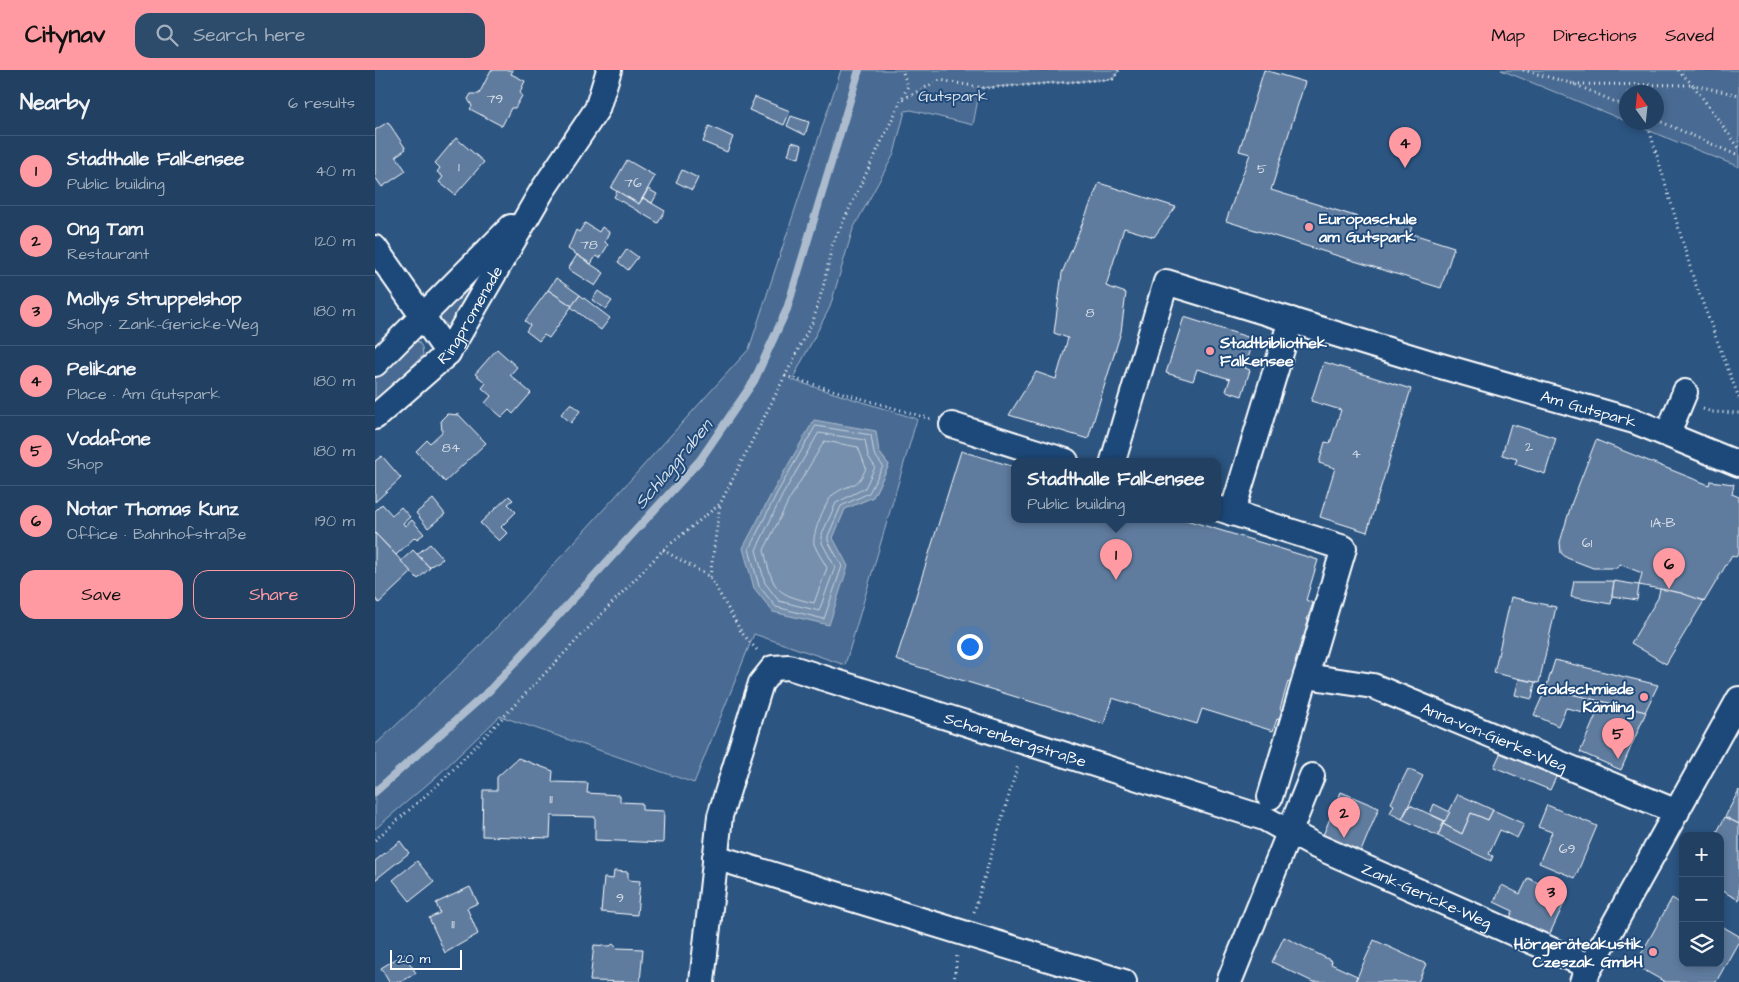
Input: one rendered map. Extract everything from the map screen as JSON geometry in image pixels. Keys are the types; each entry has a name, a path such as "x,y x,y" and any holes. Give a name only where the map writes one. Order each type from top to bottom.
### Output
{"street":[{"name":"Ringpromenade","path":"375,417 448,353 541,191 597,108 609,70"},
{"name":"Ringpromenade","path":"375,364 507,232 541,191"},
{"path":"375,248 448,353"},
{"name":"Am Gutspark","path":"1114,458 1166,282 1434,364 1634,421 1739,464"},
{"path":"1270,797 1344,548 1225,511 1291,320"},
{"path":"1668,434 1683,397"},
{"path":"952,425 1056,458"},
{"name":"Scharenbergstraße","path":"773,668 789,667 1264,818 1290,834"},
{"path":"702,982 720,816 761,683 773,668"},
{"name":"Anna-von-Gierke-Weg","path":"1306,676 1373,686 1677,812"},
{"path":"1586,975 1739,699"},
{"path":"1229,982 1312,776"},
{"name":"Zank-Gericke-Weg","path":"1290,834 1586,975"},
{"path":"715,857 1124,982"}],"path":[{"path":"710,577 721,504 813,321 825,280 832,245 908,86 902,70"},
{"path":"902,100 940,80 984,88 1113,79 1119,70"},
{"path":"1523,70 1574,84 1619,104"},
{"path":"1678,70 1693,85 1739,148"},
{"path":"1574,84 1693,85 1739,95"},
{"path":"1664,123 1739,156"},
{"path":"1649,130 1694,280 1739,398"},
{"path":"785,376 952,425"},
{"path":"1683,397 1712,412 1739,413"},
{"path":"375,840 442,781 663,550 721,504"},
{"path":"663,550 710,577 742,633 773,668"},
{"path":"965,933 972,918 1025,742"}],"green space":[{"name":"Gutspark","path":"841,70 1119,70 1113,79 980,88 973,125 911,110 905,111 894,154 853,229 830,307 792,380 917,419 845,665 754,634 694,783 500,716 437,776 375,829 375,745 479,647 749,349","holes":["814,420 879,452 889,465 873,497 845,509 832,539"]},
{"path":"1501,70 1739,70 1739,167 1647,130 1664,130 1664,85 1619,85 1619,118"},
{"path":"495,254 459,319 448,325 439,319 442,309"},
{"path":"418,341 422,347 423,355 375,404 375,379 409,344"}],"water":[{"path":"814,420 876,431 879,452 889,465 873,497 845,509 833,538 848,566 829,625 773,612 754,588 743,548"}],"building":[{"path":"491,70 513,70 511,74 525,81 520,92 522,96 515,108 511,108 502,126 470,109 472,106 468,99 471,94 479,94"},
{"path":"1264,70 1305,82 1271,190 1387,226 1390,216 1413,223 1410,233 1454,247 1441,288 1226,221 1250,154 1239,151"},
{"path":"755,97 790,111 784,125 749,110"},
{"path":"791,116 809,122 805,135 787,126"},
{"path":"388,122 406,149 396,156 406,171 382,187 375,177 375,130"},
{"path":"709,126 733,137 727,152 703,142"},
{"path":"456,138 484,162 455,195 439,182 443,177 437,172 440,168 435,163"},
{"path":"792,142 802,145 799,158 788,155"},
{"path":"627,160 655,176 639,204 611,188"},
{"path":"682,170 698,178 692,190 676,182"},
{"path":"1099,183 1176,207 1154,237 1124,228 1106,286 1126,293 1121,332 1088,439 1009,415 1036,372 1056,379 1068,338 1054,333 1062,273"},
{"path":"648,189 657,194 652,203 643,198"},
{"path":"617,191 639,204 643,198 665,211 658,223 614,197"},
{"path":"585,223 599,232 602,227 609,232 605,242 608,245 600,258 596,256 591,264 568,249 576,230 579,232"},
{"path":"627,249 638,257 628,270 618,262"},
{"path":"577,255 604,273 595,286 568,269"},
{"path":"556,278 580,295 572,306 548,290"},
{"path":"548,290 572,306 549,338 544,335 539,341 526,331 530,325 525,321"},
{"path":"598,291 612,301 606,309 592,300"},
{"path":"580,295 610,318 601,330 571,307"},
{"path":"1184,317 1254,339 1245,368 1250,370 1242,396 1226,391 1230,379 1197,369 1193,381 1166,373"},
{"path":"497,349 517,367 510,375 531,393 513,414 509,410 502,417 485,403 491,396 482,388 486,383 475,374"},
{"path":"1324,362 1411,389 1367,532 1320,517 1335,468 1319,463 1325,442 1330,443 1341,410 1311,401"},
{"path":"571,403 580,411 571,423 561,414"},
{"path":"447,414 459,415 486,443 445,482 416,451 427,440 430,443 442,432 441,420"},
{"path":"1511,424 1556,438 1545,474 1515,464 1517,459 1502,455"},
{"path":"1596,440 1709,485 1710,481 1734,484 1732,494 1739,497 1739,553 1736,557 1732,555 1704,602 1681,593 1639,585 1642,573 1619,564 1617,568 1593,568 1567,558 1561,553 1560,542 1572,502"},
{"path":"961,451 1011,466 1011,523 1196,523 1318,560 1306,600 1313,603 1307,620 1311,621 1306,637 1303,636 1295,663 1298,663 1291,684 1288,682 1280,709 1283,710 1280,720 1277,719 1273,731 1202,709 1197,724 1112,698 1104,724 896,660"},
{"path":"382,456 401,478 375,502 375,461"},
{"path":"509,496 513,500 508,504 516,512 501,527 507,533 499,541 480,523"},
{"path":"433,499 445,514 428,528 416,513"},
{"path":"382,504 392,515 401,507 410,517 403,523 405,526 412,520 424,534 417,539 415,537 396,555 375,533 375,511"},
{"path":"375,533 412,572 379,603 375,598"},
{"path":"430,544 443,559 429,567 417,554"},
{"path":"413,550 430,568 418,579 401,561"},
{"path":"1574,581 1614,581 1611,604 1571,597"},
{"path":"1614,581 1639,585 1637,600 1612,596"},
{"path":"1660,589 1681,593 1704,601 1666,664 1631,643 1658,598"},
{"path":"1511,597 1556,607 1539,683 1494,673"},
{"path":"1555,660 1658,685 1645,712 1546,688"},
{"path":"1519,679 1535,682 1532,699 1515,695"},
{"path":"1546,688 1646,712 1621,770 1580,752 1596,715 1566,708 1558,726 1534,715"},
{"path":"1502,750 1558,773 1550,790 1494,767"},
{"path":"518,758 553,771 552,782 588,783 587,793 620,795 620,802 642,803 642,810 664,811 663,843 595,840 595,817 551,816 550,838 482,836 483,790 497,790 497,777"},
{"path":"1408,769 1423,776 1402,819 1390,813 1394,805 1391,803"},
{"path":"1739,790 1739,824 1725,817"},
{"path":"1341,792 1379,808 1359,856 1321,840"},
{"path":"1458,794 1493,810 1488,820 1471,813 1462,834 1443,824"},
{"path":"1434,804 1450,812 1445,821 1430,814"},
{"path":"1410,805 1444,821 1438,836 1402,819"},
{"path":"1547,805 1597,826 1575,878 1539,863 1552,832 1538,827"},
{"path":"1493,810 1524,824 1517,838 1500,830 1489,854 1493,856 1491,861 1438,836 1443,824 1462,834 1471,813 1488,820"},
{"path":"1725,817 1739,824 1739,900 1724,892 1724,832 1717,832"},
{"path":"400,841 409,853 375,880 375,861"},
{"path":"417,861 434,882 410,901 393,880"},
{"path":"614,871 628,872 628,880 640,881 637,915 601,912 604,878 613,879"},
{"path":"1528,878 1567,897 1546,942 1507,924 1513,911 1494,902 1502,885 1520,894"},
{"path":"470,887 478,903 467,908 478,934 445,953 429,918 440,913 436,903"},
{"path":"1672,898 1679,902 1679,967 1724,967 1724,927 1739,936 1739,941 1716,982 1665,982 1635,965"},
{"path":"1284,937 1332,961 1331,964 1357,976 1355,982 1313,982 1272,962"},
{"path":"1374,940 1426,964 1418,982 1355,982"},
{"path":"613,944 617,948 643,949 640,982 590,981 594,945 610,946"},
{"path":"404,954 416,973 401,982 389,982 381,968"}],"waterway":[{"name":"Schlaggraben","path":"375,792 489,691 700,460 754,381 787,309 859,70"}],"place":[{"name":"Pelikane","path":"1405,168"},
{"name":"Europaschule am Gutspark","path":"1309,227"},
{"name":"Stadtbibliothek Falkensee","path":"1210,351"},
{"name":"Stadthalle Falkensee","path":"1116,580"},
{"name":"Notar Thomas Kunz","path":"1669,589"},
{"name":"Goldschmiede Kämling","path":"1644,697"},
{"name":"Vodafone","path":"1618,759"},
{"name":"Ong Tam","path":"1344,838"},
{"name":"Mollys Struppelshop","path":"1551,917"},
{"name":"Hörgeräteakustik Czeszak GmbH","path":"1653,952"}]}
